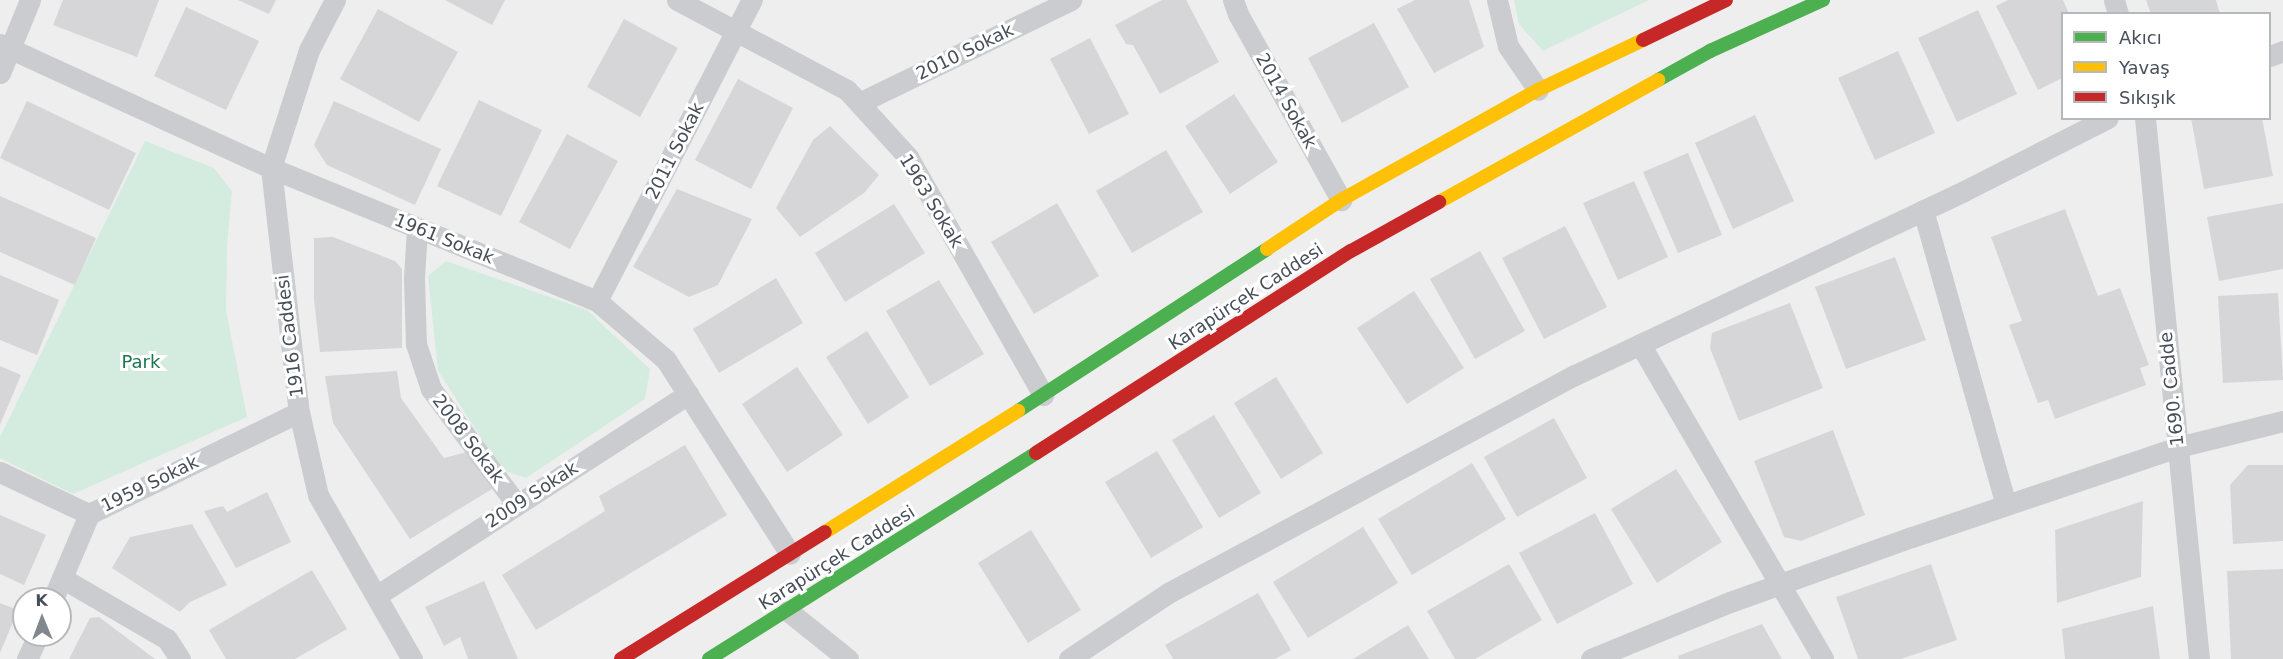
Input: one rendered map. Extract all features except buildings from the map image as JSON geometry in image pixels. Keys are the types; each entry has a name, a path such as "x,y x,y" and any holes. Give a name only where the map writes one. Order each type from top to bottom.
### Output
{"main road":[{"name":"Karapürçek Caddesi","path":"621,659 1043,394 1341,200 1538,90 1726,0"},
{"name":"Karapürçek Caddesi","path":"708,659 788,611 1351,251 1710,51 1823,0"}],"street":[{"path":"0,73 5,46 30,0"},
{"name":"1916 Caddesi","path":"335,0 309,50 271,168 299,412 318,495 412,659"},
{"name":"1963 Sokak","path":"677,0 735,33 847,90 908,157 1043,394"},
{"name":"2011 Sokak","path":"597,302 752,0"},
{"name":"2010 Sokak","path":"859,103 1047,5 1071,0"},
{"name":"2014 Sokak","path":"1233,0 1238,14 1341,200"},
{"path":"1497,0 1508,46 1538,90"},
{"name":"1961 Sokak","path":"5,46 271,168 597,302 666,360 790,554"},
{"path":"1069,659 1170,592 1575,375 1923,210 2104,120"},
{"name":"1690. Cadde","path":"2145,120 2199,659"},
{"path":"1923,210 2006,506"},
{"name":"2008 Sokak","path":"417,229 414,278 416,344 431,389 517,505"},
{"path":"1640,344 1823,659"},
{"name":"2009 Sokak","path":"376,596 688,394"},
{"name":"1959 Sokak","path":"0,472 89,514 299,412"},
{"path":"1591,659 1779,585 2006,506 2178,447 2283,421"},
{"path":"58,587 89,514"},
{"path":"62,578 167,639 180,659"},
{"path":"788,611 848,659"}],"green space":[{"path":"1514,0 1649,0 1543,51 1519,24"},
{"name":"Park","path":"145,141 214,168 232,191 227,246 226,310 247,417 73,494 0,458 0,437"},
{"path":"446,261 587,310 650,369 645,399 526,478 502,470 438,371 428,276"}],"traffic: fast":[{"path":"1658,80 1710,51 1823,0"},
{"path":"1018,411 1267,249"},
{"path":"709,659 1036,453"}],"traffic: slow":[{"path":"1267,249 1341,200 1538,90 1643,40"},
{"path":"1439,202 1658,80"},
{"path":"825,532 1018,411"}],"traffic: jam":[{"path":"1643,40 1726,0"},
{"path":"1036,453 1351,251 1439,202"},
{"path":"621,659 825,532"}]}
